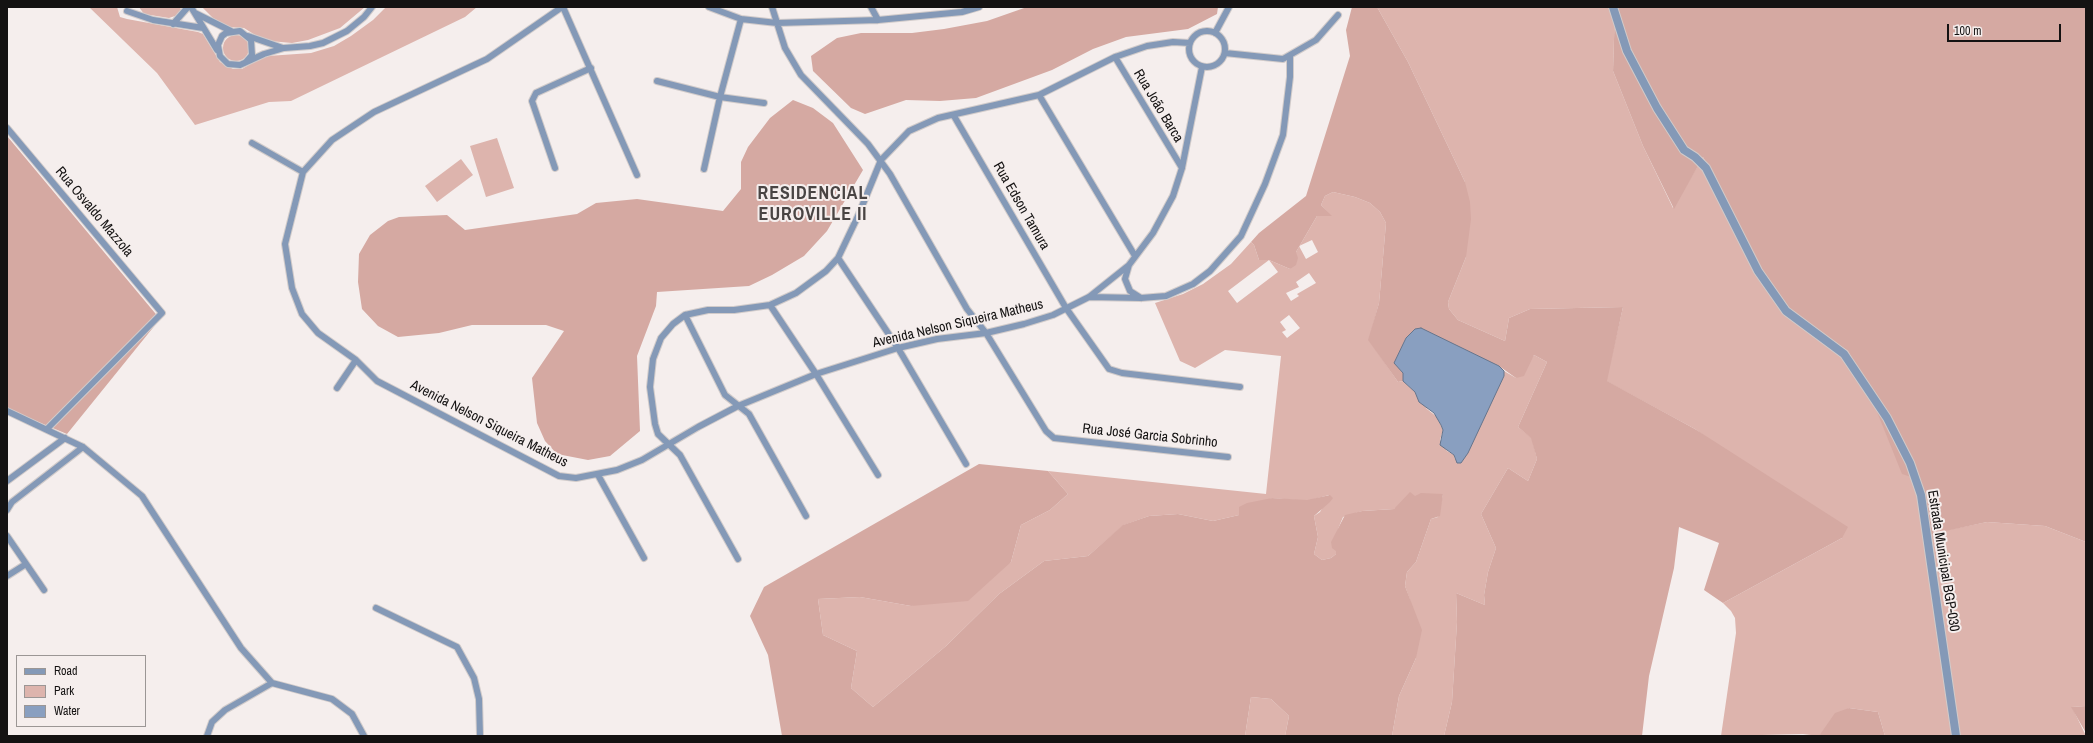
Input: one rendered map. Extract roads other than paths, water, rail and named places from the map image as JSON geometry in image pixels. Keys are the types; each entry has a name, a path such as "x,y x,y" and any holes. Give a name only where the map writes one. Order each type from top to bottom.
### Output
{"street":[{"path":"173,24 188,7"},
{"path":"191,7 218,50 223,61 234,66 284,48 303,47 323,43 347,31 373,8"},
{"path":"562,7 591,68 637,175"},
{"name":"Avenida Nelson Siqueira Matheus","path":"562,7 487,59 374,112 332,140 303,172 285,244 292,288 302,314 318,333 356,360 377,381 559,476 576,478 598,475 642,460 738,406 816,374 898,348 938,339 986,334 1024,324 1053,315 1089,297 1129,265 1153,233 1173,196 1182,168 1202,67"},
{"path":"709,7 741,19 777,23 878,20 979,7"},
{"name":"Rua José Garcia Sobrinho","path":"772,7 785,48 801,75 868,144 881,160 967,309 986,334 1046,431 1054,438 1228,457"},
{"path":"872,7 878,20"},
{"path":"1215,33 1229,7"},
{"name":"Estrada Municipal BGP-030","path":"1613,7 1627,51 1656,108 1684,150 1695,157 1706,168 1755,266 1786,311 1844,354 1887,418 1910,463 1921,495 1956,736"},
{"path":"127,11 173,24 203,28"},
{"path":"195,13 231,31 240,31 264,43 284,48"},
{"path":"1225,53 1283,60 1316,40 1338,15"},
{"path":"704,169 720,97 741,19"},
{"path":"218,50 219,40 231,31"},
{"path":"1203,31 1215,33 1222,39 1225,53 1219,63 1214,66 1202,67 1193,60 1190,55 1190,43 1197,34 1203,31"},
{"path":"246,62 252,55 253,50 248,36"},
{"path":"738,559 680,455 667,445 658,434 655,424 650,387 653,358 661,338 672,324 685,315 708,310 734,310 770,305 796,293 826,272 838,258 858,216 881,160 909,131 938,118 954,116 1039,95 1115,57 1147,46 1173,42 1190,43"},
{"path":"1089,297 1141,298 1166,296 1193,284 1210,271 1241,236 1265,184 1283,135 1290,77 1290,56"},
{"name":"Rua João Barca","path":"1115,57 1182,168"},
{"path":"555,168 532,101 536,93 591,68"},
{"path":"657,81 720,97 764,103"},
{"path":"1039,95 1135,256"},
{"name":"Rua Edson Tamura","path":"954,116 1066,308 1109,369 1122,373 1240,387"},
{"name":"Rua Osvaldo Mazzola","path":"7,128 162,313 47,429"},
{"path":"252,143 303,172"},
{"path":"838,258 898,348 966,464"},
{"path":"1129,265 1125,279 1130,291 1141,298"},
{"path":"770,305 816,374 878,475"},
{"path":"685,315 725,395 749,414 806,516"},
{"path":"337,388 356,360"},
{"path":"7,411 83,447 142,496 241,648 272,683 332,699 352,714 364,736"},
{"path":"7,481 65,438"},
{"path":"7,510 12,502 83,447"},
{"path":"598,475 644,558"},
{"path":"7,536 44,590"},
{"path":"7,576 26,564"},
{"path":"376,608 457,647 474,678 479,699 480,736"},
{"path":"207,736 212,722 225,710 272,683"}],"water":[{"path":"1421,328 1499,366 1504,371 1504,376 1468,453 1461,463 1457,463 1454,455 1440,445 1443,430 1441,425 1434,413 1419,402 1415,392 1403,381 1403,373 1394,363 1406,338 1415,329"}],"district":[{"name":"RESIDENCIAL EUROVILLE II","path":"813,204"}]}
